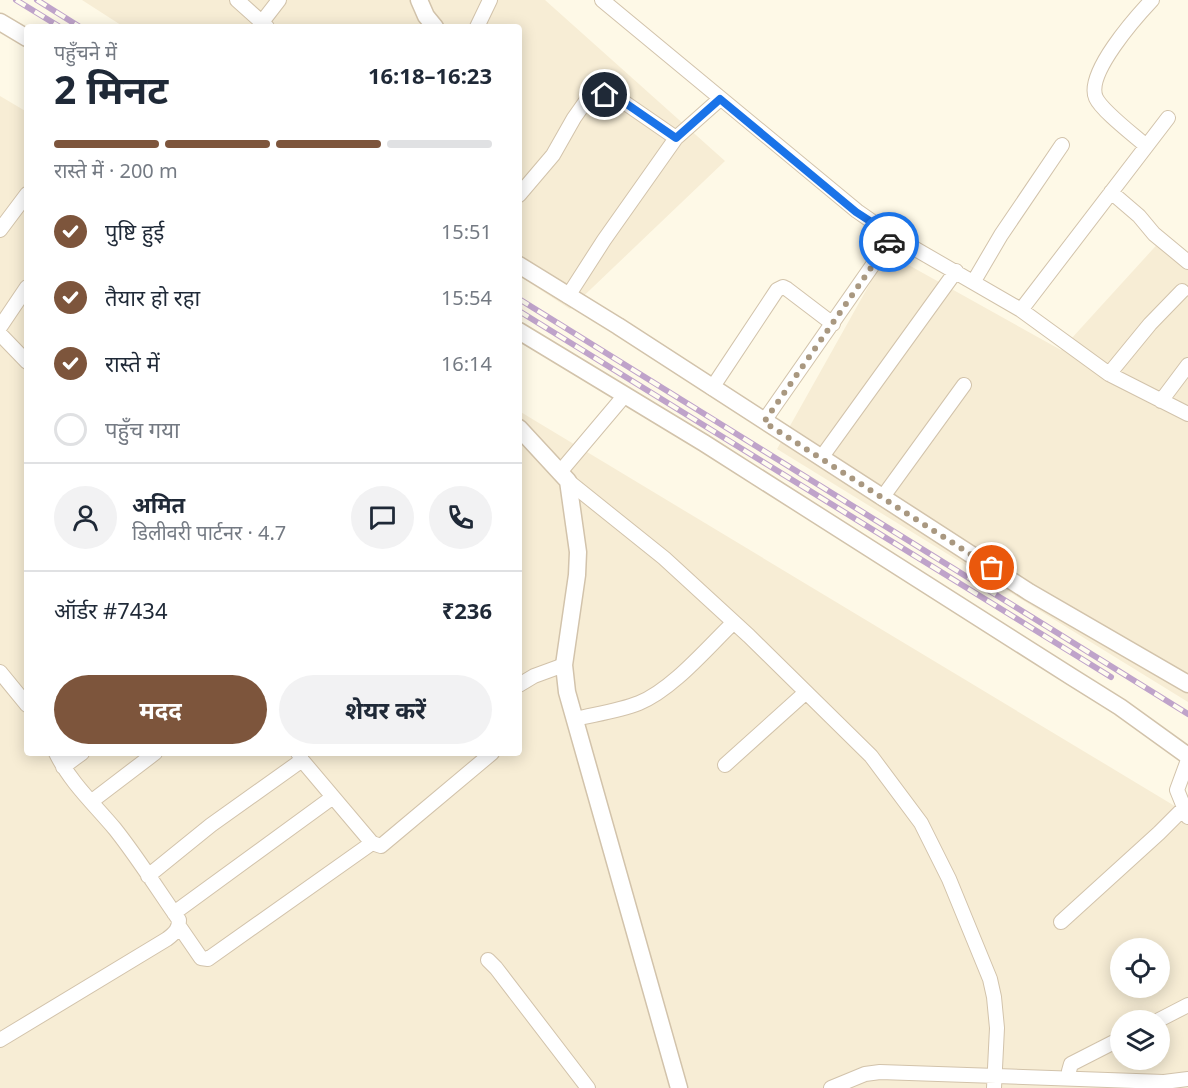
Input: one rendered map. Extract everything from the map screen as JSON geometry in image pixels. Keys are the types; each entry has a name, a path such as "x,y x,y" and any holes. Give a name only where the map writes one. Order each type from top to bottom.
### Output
{"street":[{"path":"237,0 264,24 279,0"},
{"path":"419,0 433,24"},
{"path":"478,24 490,0"},
{"path":"602,0 856,212 1021,310 1109,374 1187,412"},
{"path":"1146,146 1097,100 1094,87 1096,78 1113,47 1152,0"},
{"path":"0,22 24,36"},
{"path":"522,191 553,155 574,118 586,101 593,96 605,95 618,98 676,138"},
{"path":"568,296 604,240 676,138 720,99"},
{"path":"1021,310 1168,118"},
{"path":"974,281 1001,235 1062,145"},
{"path":"1111,192 1188,262"},
{"path":"0,230 24,198"},
{"path":"764,422 893,236"},
{"path":"522,267 1029,592 1188,684"},
{"path":"821,458 956,270"},
{"path":"712,388 777,290 783,287 833,324"},
{"path":"0,327 24,291"},
{"path":"1109,374 1150,324 1182,291"},
{"path":"522,333 1072,676 1120,707 1188,758 1177,790 1186,813 1159,833 1061,922"},
{"path":"0,334 24,359"},
{"path":"1161,401 1188,365"},
{"path":"882,498 964,385"},
{"path":"625,395 564,477 578,552 577,575 564,665 567,692 679,1088"},
{"path":"522,431 564,477 664,558 734,622 871,756 899,792 931,840 990,979 997,1028 994,1082"},
{"path":"575,719 638,704 651,697 692,664 734,622"},
{"path":"522,683 534,676 564,665"},
{"path":"0,672 24,701"},
{"path":"725,765 805,693"},
{"path":"0,1040 167,939 175,933 179,926 179,920 124,841 92,801 72,781 58,756"},
{"path":"63,767 78,756"},
{"path":"92,801 151,756"},
{"path":"148,876 211,825 282,776 299,756 372,843 377,846 385,844 488,756"},
{"path":"174,913 333,797"},
{"path":"179,926 201,958 208,959 372,843"},
{"path":"488,960 588,1088"},
{"path":"1170,1014 1188,1005"},
{"path":"1070,1078 1071,1064 1110,1044"},
{"path":"831,1088 865,1074 880,1072 994,1082 1070,1078 1164,1082 1188,1079"}],"shaded area":[{"path":"82,0 545,0 725,161 570,309 522,278 522,24 119,24"},
{"path":"0,96 24,110 24,756 522,756 522,413 1188,814 1188,1088 0,1088"},
{"path":"1163,238 1188,258 1188,702 777,449 887,253 1061,350"}],"railway":[{"path":"16,0 55,24"},
{"path":"37,0 75,24"},
{"path":"522,301 1188,714"},
{"path":"522,313 1111,677"}],"way so far":[{"path":"889,242 764,422 992,568"}],"route":[{"path":"605,95 618,98 676,138 720,99 856,212 893,236 889,242"}]}
